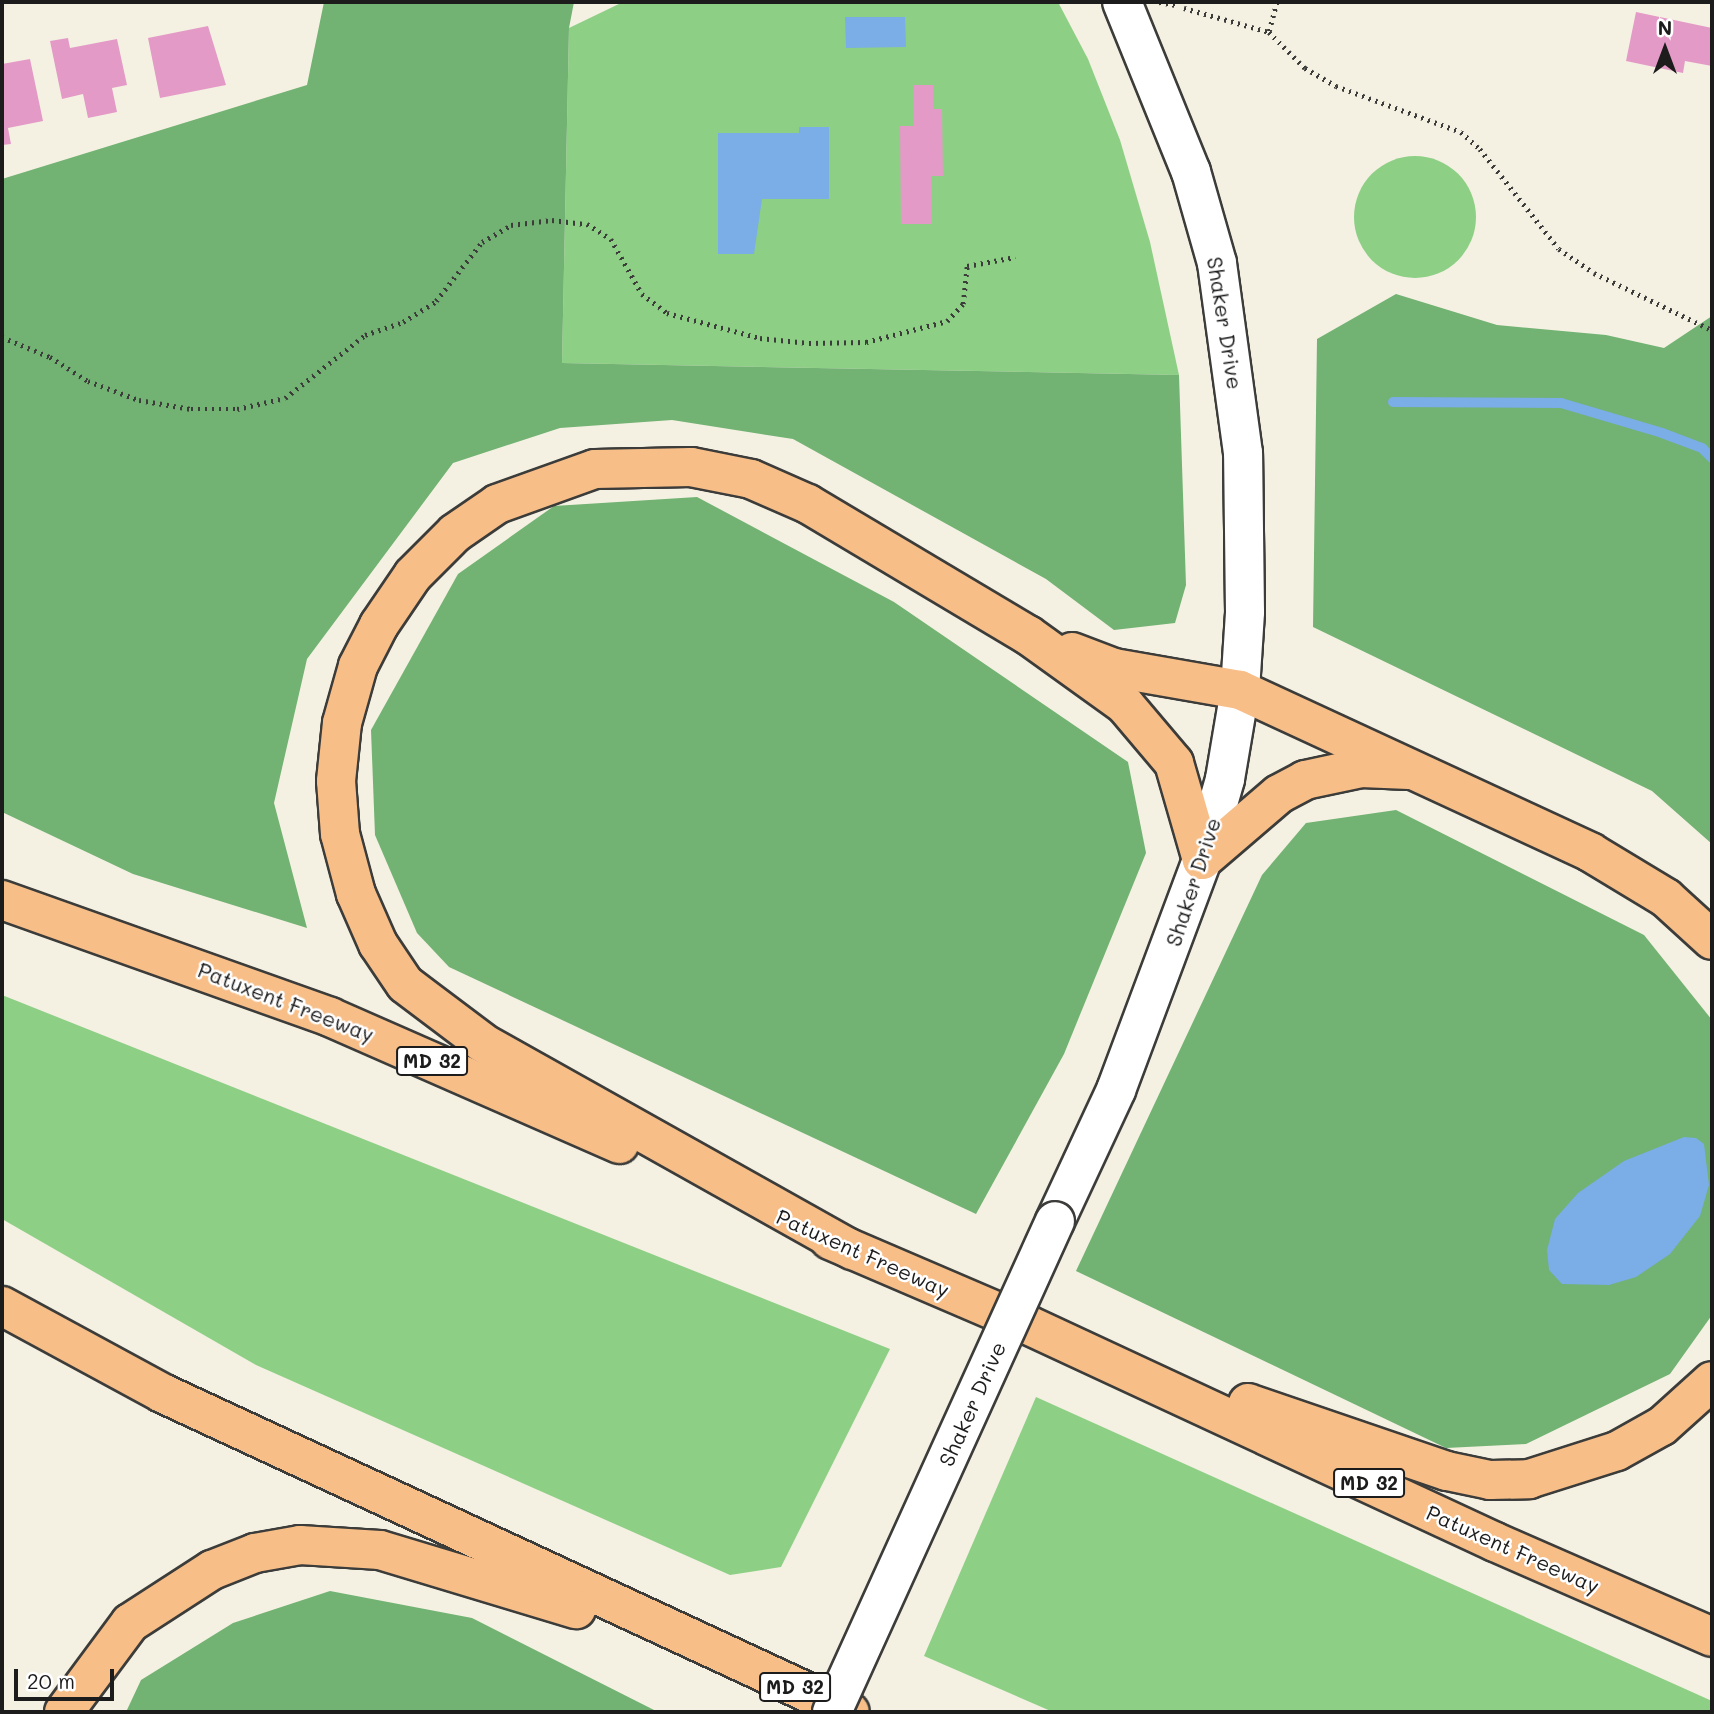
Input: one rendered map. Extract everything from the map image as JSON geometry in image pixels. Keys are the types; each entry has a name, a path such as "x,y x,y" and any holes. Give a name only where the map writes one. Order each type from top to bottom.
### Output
{"highway":[{"path":"852,1250 482,1042 437,1012 405,984 378,944 362,907 340,834 335,781 342,723 358,666 413,575 455,533 497,505 595,469 691,467 751,479 808,505 1028,635 1125,705 1154,733 1174,763 1202,860 1279,794 1305,780 1361,768 1409,770"},
{"path":"1028,635 1114,668 1240,690 1590,852 1666,898 1712,940"},
{"name":"Patuxent Freeway","path":"2,900 330,1017 852,1250 1028,1325 1495,1542 1712,1637"},
{"name":"MD 32","path":"2,1306 162,1393 850,1712"},
{"path":"1028,1325 1400,1457 1490,1480 1530,1479 1573,1469 1617,1451 1662,1426 1712,1381"},
{"path":"64,1712 95,1664 130,1623 212,1570 255,1553 300,1545 340,1545 419,1559 740,1662"},
{"path":"90,1712 95,1664"}],"street":[{"name":"Shaker Drive","path":"832,1712 1116,1090 1202,860 1225,779 1240,690 1247,539 1233,358 1217,263 1191,172 1122,2"}],"path":[{"path":"1159,2 1176,5"},
{"path":"1269,32 1277,2"},
{"path":"1184,8 1269,32 1305,68 1336,86 1461,132 1480,149 1559,248 1604,278 1712,330"},
{"path":"2,337 50,357 88,382 139,400 191,410 237,410 285,398 365,335 403,322 436,301 482,242 511,226 552,220 587,224 611,239 642,294 667,313 760,338 809,343 866,342 947,320 964,304 967,266 1015,257"}],"green space":[{"path":"324,2 574,2 569,28 562,363 1179,375 1186,585 1175,623 1114,630 1046,579 793,439 672,420 560,428 453,463 307,659 274,803 307,928 133,874 2,812 2,179 307,85"},
{"path":"623,2 1058,2 1088,59 1120,140 1150,242 1179,375 562,363 569,28"},
{"path":"1415,156 1438,161 1458,174 1471,194 1476,217 1471,240 1458,260 1438,273 1415,278 1392,273 1372,260 1359,240 1354,217 1359,194 1372,174 1392,161"},
{"path":"1396,294 1497,325 1606,335 1664,348 1712,316 1712,844 1652,791 1313,627 1317,339"},
{"path":"697,497 894,602 1128,762 1146,853 1064,1054 976,1214 449,967 417,933 375,835 371,730 458,574 554,506"},
{"path":"1396,810 1644,935 1712,1020 1712,1315 1670,1374 1526,1444 1446,1448 1076,1271 1262,875 1306,823"},
{"path":"2,995 890,1349 781,1567 730,1575 256,1365 2,1219"},
{"path":"1036,1397 1712,1701 1712,1712 1053,1712 924,1656"},
{"path":"330,1591 472,1618 658,1712 126,1712 141,1680 233,1623"}],"water":[{"path":"845,17 905,17 906,47 846,48"},
{"path":"799,127 829,127 829,199 762,199 754,254 718,254 718,133 799,133"},
{"path":"1684,1137 1696,1138 1704,1144 1709,1185 1700,1216 1670,1254 1636,1277 1609,1285 1562,1284 1549,1270 1547,1250 1555,1219 1578,1193 1624,1161"}],"building":[{"path":"1636,12 1712,28 1712,66 1685,61 1683,73 1626,61"},
{"path":"208,26 226,85 160,98 148,38"},
{"path":"68,38 70,48 117,39 127,85 112,88 117,112 88,118 83,94 62,99 50,41"},
{"path":"30,59 43,121 8,128 11,144 2,145 2,64"},
{"path":"914,85 933,85 933,109 942,109 943,176 931,176 932,224 901,224 900,126 914,126"}],"waterway":[{"path":"1393,402 1561,403 1662,433 1702,448 1712,458"}]}
